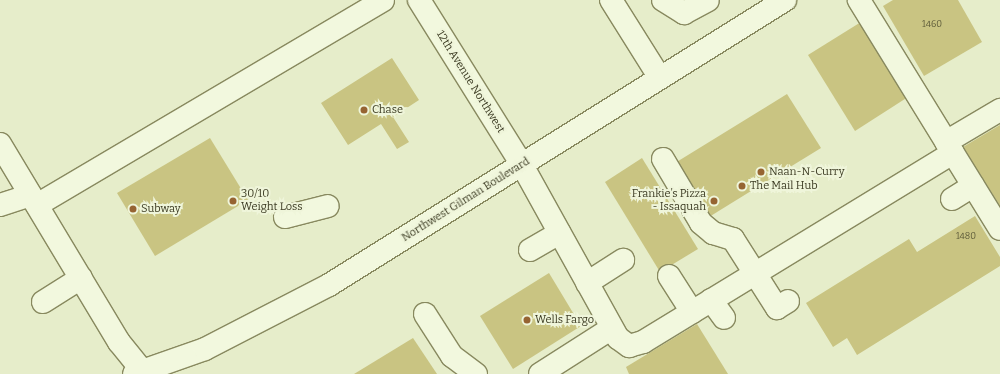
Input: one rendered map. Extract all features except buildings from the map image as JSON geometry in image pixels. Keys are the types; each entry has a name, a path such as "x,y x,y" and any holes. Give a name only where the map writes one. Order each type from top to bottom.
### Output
{"street":[{"path":"0,205 34,200 383,0"},
{"name":"12th Avenue Northwest","path":"419,0 522,165 612,328 623,344 635,346 755,274 908,170 950,148 1000,110"},
{"path":"663,0 684,13 708,0"},
{"name":"Northwest Gilman Boulevard","path":"141,373 206,349 291,306 522,165 784,0"},
{"path":"859,0 1000,229"},
{"path":"616,8 660,78"},
{"path":"0,144 119,342 141,373"},
{"path":"663,159 701,223 713,233 733,239 777,308 788,301"},
{"path":"952,199 973,186"},
{"path":"285,217 328,206"},
{"path":"530,250 559,233"},
{"path":"587,283 623,260"},
{"path":"669,276 692,312"},
{"path":"43,302 81,278"},
{"path":"711,300 724,318"},
{"path":"425,314 452,356 476,374"},
{"path":"540,374 612,328"}],"place":[{"name":"Chase","path":"364,110"},
{"name":"Naan-N-Curry","path":"761,172"},
{"name":"The Mail Hub","path":"742,186"},
{"name":"30/10 Weight Loss","path":"233,201"},
{"name":"Frankie’s Pizza - Issaquah","path":"714,201"},
{"name":"Subway","path":"133,209"},
{"name":"Wells Fargo","path":"527,320"}]}
